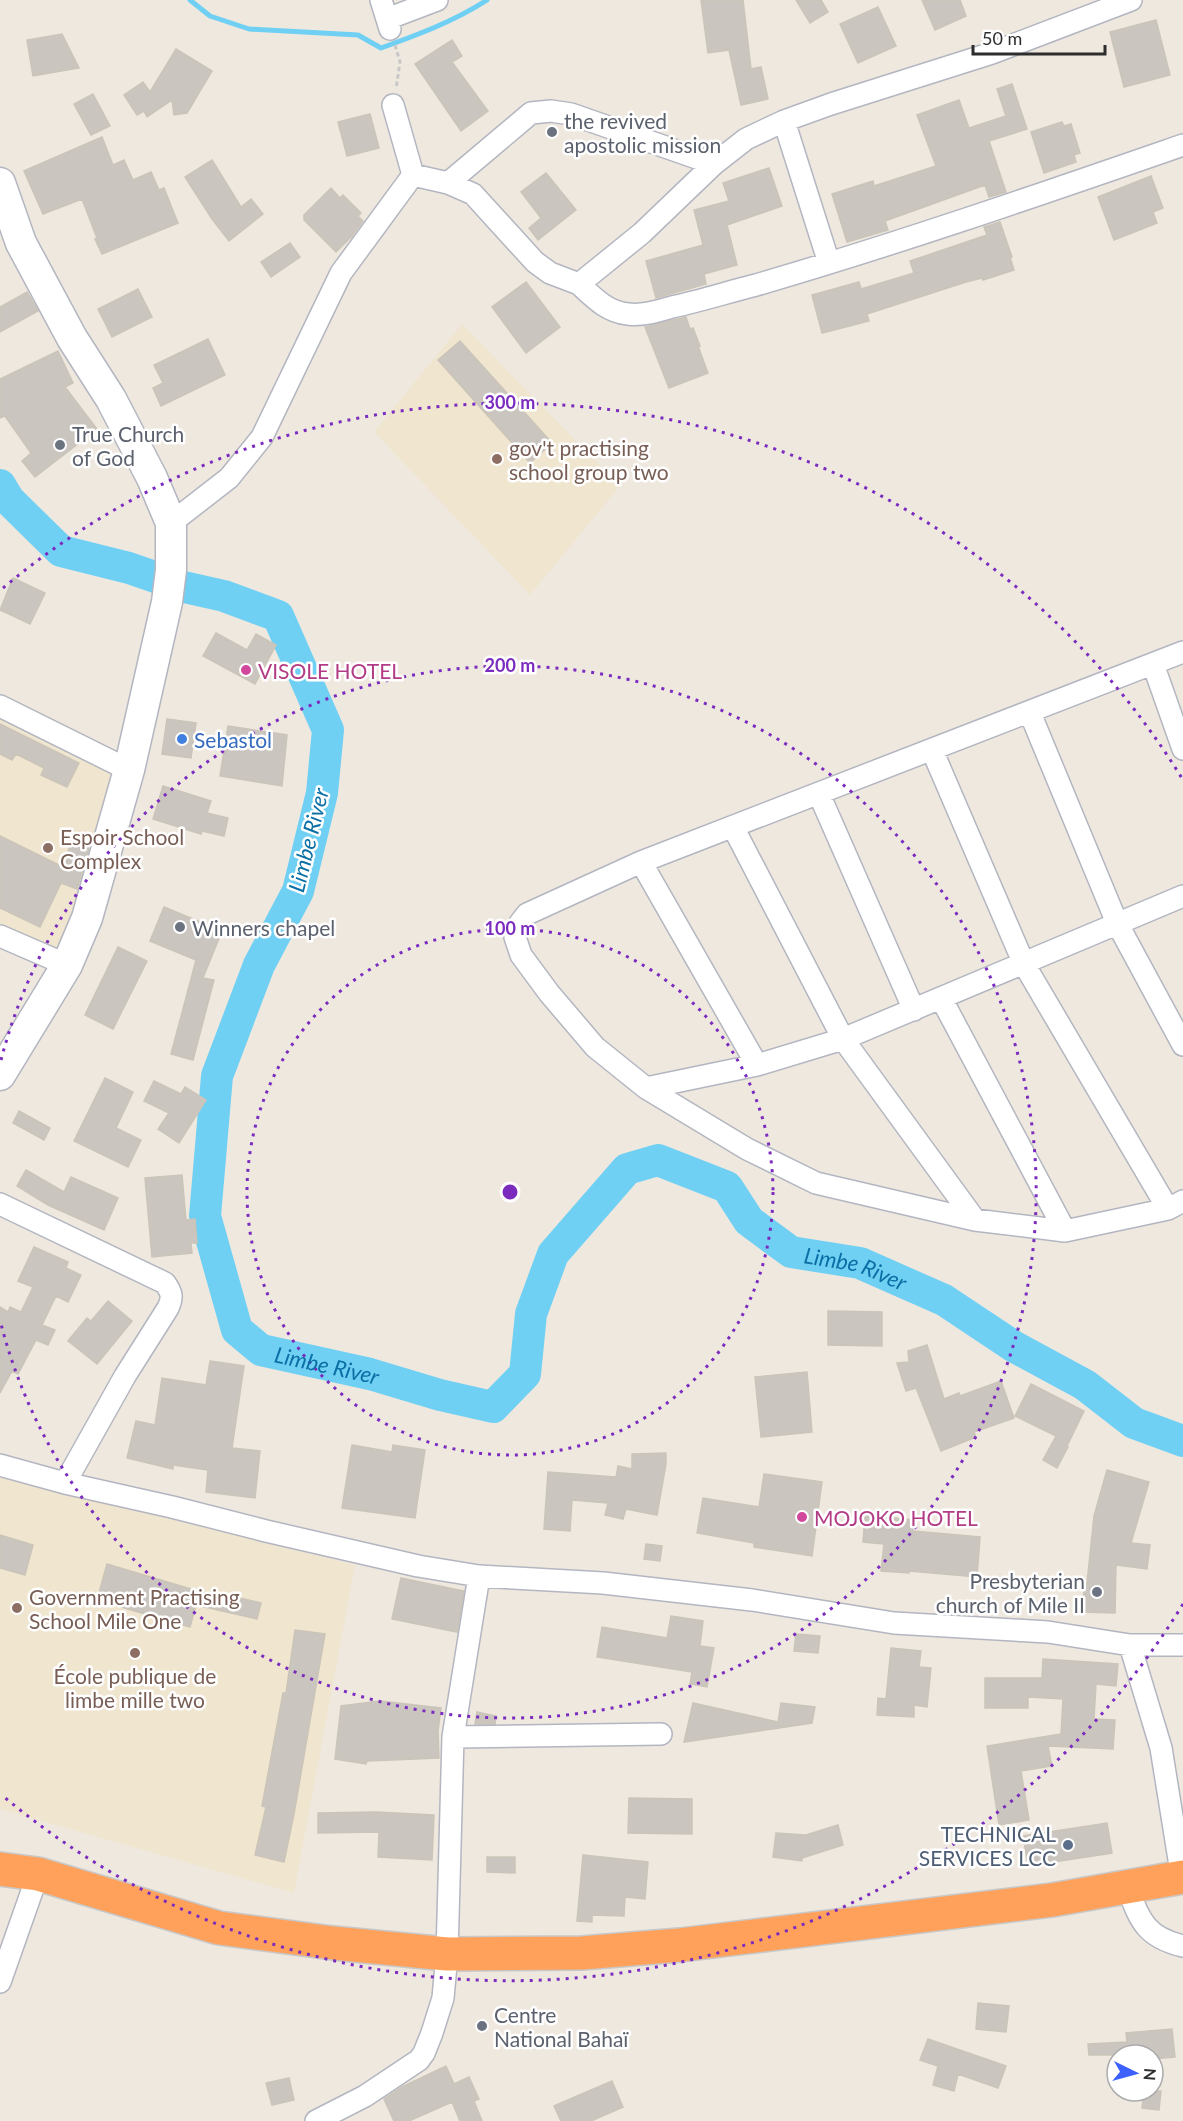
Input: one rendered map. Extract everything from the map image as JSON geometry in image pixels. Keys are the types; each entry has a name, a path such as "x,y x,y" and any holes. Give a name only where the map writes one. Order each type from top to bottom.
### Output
{"highway":[{"path":"0,1869 38,1874 219,1928 333,1943 447,1954 582,1953 680,1945 1052,1900 1182,1878"}],"street":[{"path":"388,21 436,0"},
{"path":"579,284 642,233 714,164 746,139 784,121 831,104 992,53 1131,0"},
{"path":"393,105 413,175"},
{"path":"448,183 531,113 551,111 571,114 714,164"},
{"path":"784,121 830,263"},
{"path":"413,175 448,183 473,194 535,262 550,273 579,284 598,303 627,314 647,314 830,263 963,221 1183,145"},
{"path":"171,523 230,478 262,437 341,273 413,175"},
{"path":"0,183 21,243 72,338 111,399 152,478 171,523 171,570 167,602 129,770 87,918 67,965 0,1075"},
{"path":"932,750 1024,964 1175,1205 1065,1231 975,1220 816,1183 747,1149 646,1088 595,1047 542,984 521,955 515,937 520,923 527,914 641,862 1183,652"},
{"path":"1153,664 1183,749"},
{"path":"0,706 129,770"},
{"path":"1030,713 1117,923 1183,1046"},
{"path":"819,794 914,1010"},
{"path":"733,827 843,1039 975,1220"},
{"path":"641,862 757,1065"},
{"path":"646,1088 757,1065 843,1039 1183,896"},
{"path":"0,936 67,965"},
{"path":"941,998 1065,1231"},
{"path":"0,1203 165,1283 172,1292 168,1308 125,1376 65,1484"},
{"path":"0,1465 65,1484 172,1507 266,1531 418,1566 478,1576 614,1585 752,1600 894,1623 1048,1632 1130,1645 1183,1645"},
{"path":"316,2121 372,2091 419,2060 432,2033 442,1998 447,1954 453,1737 478,1576"},
{"path":"1130,1645 1161,1748 1182,1878"},
{"path":"453,1737 661,1734"},
{"path":"0,1982 38,1874"},
{"path":"1127,1887 1140,1921 1169,1943 1183,1946"}],"path":[{"path":"388,21 400,62 393,105"}],"shaded area":[{"name":"gov't practising school group two","path":"462,324 620,486 530,595 374,432"},
{"name":"Espoir School Complex","path":"0,712 119,773 63,953 0,923"},
{"path":"0,1477 355,1565 294,1893 0,1809"}],"building":[{"path":"701,0 743,0 751,69 761,67 768,99 741,105 729,50 708,53"},
{"path":"796,0 821,0 828,12 810,23"},
{"path":"922,0 960,0 966,16 935,30"},
{"path":"878,7 896,46 858,63 840,24"},
{"path":"1156,20 1170,75 1124,87 1110,32"},
{"path":"62,34 79,68 33,76 27,40"},
{"path":"452,40 462,56 452,62 488,111 461,131 415,64"},
{"path":"176,49 212,71 187,113 174,115 172,100 147,117 144,111 137,115 124,95 143,82 150,92"},
{"path":"1012,84 1027,129 989,141 1006,192 989,197 985,185 885,221 888,230 847,242 832,194 873,181 874,186 936,166 917,115 959,100 969,128 1006,116 997,89"},
{"path":"93,94 110,126 91,135 74,104"},
{"path":"370,114 379,148 347,156 338,122"},
{"path":"1062,122 1064,126 1071,124 1080,153 1074,155 1076,162 1044,173 1031,132"},
{"path":"102,137 113,165 124,160 133,180 151,172 159,190 164,188 178,223 102,254 82,199 43,214 24,171"},
{"path":"212,160 241,207 251,199 263,214 229,241 185,177"},
{"path":"769,168 782,206 727,225 737,265 704,274 706,284 656,298 646,261 703,245 694,210 729,201 723,183"},
{"path":"546,173 576,210 538,240 529,228 541,218 521,192"},
{"path":"1151,176 1163,208 1153,212 1157,223 1114,240 1098,197"},
{"path":"331,188 340,198 343,195 361,213 358,216 363,221 336,252 304,220 304,215"},
{"path":"1000,222 1014,270 983,280 982,278 966,282 867,314 869,321 822,333 812,295 859,282 861,289 914,273 910,261 987,235 984,227"},
{"path":"290,243 300,257 271,277 261,262"},
{"path":"526,282 560,327 526,353 492,307"},
{"path":"138,289 152,317 112,337 98,309"},
{"path":"27,292 38,311 0,332 0,307"},
{"path":"686,317 690,329 693,328 708,373 669,388 645,327"},
{"path":"208,339 225,375 161,406 153,388 163,383 154,365"},
{"path":"460,341 552,443 530,463 438,360"},
{"path":"58,351 73,383 65,387 97,429 35,477 22,461 31,453 5,416 0,418 0,379"},
{"path":"13,578 45,593 30,624 0,610"},
{"name":"VISOLE HOTEL","path":"216,633 247,650 256,634 276,645 255,684 203,656"},
{"path":"167,719 196,723 191,758 162,754"},
{"path":"0,724 79,763 67,787 41,775 44,768 16,754 12,760 0,754"},
{"path":"228,726 287,735 282,786 220,776"},
{"path":"163,786 211,801 207,813 228,818 224,836 202,831 201,834 153,819"},
{"path":"0,836 63,867 71,842 89,848 77,889 61,883 40,927 0,908"},
{"path":"164,907 222,931 203,978 214,980 193,1060 171,1054 196,960 150,941"},
{"path":"118,947 147,961 113,1029 85,1015"},
{"path":"105,1078 133,1092 116,1128 141,1140 128,1167 74,1141"},
{"path":"154,1081 181,1094 185,1087 206,1100 179,1143 158,1129 169,1113 144,1101"},
{"path":"19,1111 50,1128 44,1140 13,1123"},
{"path":"26,1170 64,1192 71,1177 118,1198 104,1230 48,1205 17,1186"},
{"path":"182,1175 186,1220 195,1219 197,1243 191,1243 192,1253 152,1257 145,1178"},
{"path":"34,1247 68,1262 66,1268 81,1275 68,1302 56,1296 42,1325 55,1330 48,1345 36,1340 18,1374 12,1371 0,1393 0,1307 8,1312 10,1307 21,1312 33,1287 18,1281"},
{"path":"108,1301 132,1321 97,1364 68,1341 87,1318 91,1321"},
{"path":"828,1311 882,1312 882,1346 828,1345"},
{"path":"927,1345 944,1399 959,1393 960,1396 1001,1381 1014,1418 974,1432 976,1437 941,1451 916,1388 906,1391 897,1363 909,1362 908,1351"},
{"path":"210,1361 244,1366 232,1448 260,1451 255,1498 206,1492 208,1470 173,1465 173,1469 127,1458 136,1421 155,1425 162,1378 206,1385"},
{"path":"807,1372 812,1432 761,1437 755,1377"},
{"path":"1031,1384 1084,1411 1057,1468 1043,1460 1056,1436 1015,1416"},
{"path":"352,1445 392,1452 393,1445 425,1450 415,1518 342,1508"},
{"path":"666,1453 657,1515 626,1509 623,1519 605,1515 608,1503 572,1500 570,1531 544,1529 548,1472 616,1477 618,1466 632,1469 632,1454"},
{"path":"1107,1470 1149,1482 1131,1543 1150,1545 1147,1569 1116,1565 1115,1613 1083,1612 1084,1583 1087,1583 1094,1516"},
{"name":"MOJOKO HOTEL","path":"764,1474 822,1482 812,1556 754,1547 754,1543 697,1533 703,1498 759,1507"},
{"path":"865,1515 914,1520 913,1531 980,1537 977,1577 881,1571 884,1544 863,1542"},
{"path":"0,1535 33,1545 25,1575 0,1568"},
{"path":"646,1544 662,1546 660,1561 644,1559"},
{"path":"107,1564 221,1598 222,1594 261,1603 257,1619 196,1605 190,1627 97,1600"},
{"path":"401,1578 464,1591 457,1632 392,1619"},
{"path":"671,1616 703,1621 700,1646 714,1648 707,1687 690,1684 692,1672 597,1657 602,1627 667,1638"},
{"path":"295,1630 325,1634 284,1862 255,1855 266,1807 262,1806 283,1693 286,1693"},
{"path":"796,1634 820,1636 818,1653 794,1651"},
{"path":"891,1648 921,1651 919,1667 931,1668 927,1707 914,1705 914,1717 877,1715 878,1698 886,1699"},
{"path":"1043,1659 1118,1664 1116,1686 1096,1684 1094,1719 1115,1720 1113,1749 1048,1746 1052,1766 1021,1771 1029,1820 999,1825 987,1746 1061,1734 1063,1699 1028,1697 1028,1708 985,1708 985,1678 1042,1678"},
{"path":"380,1701 441,1708 438,1731 439,1758 367,1761 366,1764 335,1759 341,1706"},
{"path":"693,1703 778,1722 781,1703 815,1707 812,1723 684,1742"},
{"path":"477,1712 496,1716 495,1724 475,1724"},
{"path":"629,1798 692,1799 692,1834 628,1833"},
{"path":"376,1812 434,1815 432,1860 378,1857 379,1832 318,1833 318,1813"},
{"name":"TECHNICAL SERVICES LCC","path":"1107,1823 1112,1853 1028,1866 1023,1836"},
{"path":"838,1825 843,1845 802,1858 802,1861 773,1857 776,1833 806,1835"},
{"path":"583,1855 648,1862 645,1899 625,1897 624,1916 592,1915 592,1922 577,1921"},
{"path":"487,1857 515,1857 515,1873 487,1872"},
{"path":"978,2003 1009,2006 1006,2032 976,2029"},
{"path":"1172,2029 1175,2057 1165,2058 1165,2043 1108,2043 1127,2042 1126,2033"},
{"path":"928,2039 1006,2066 998,2088 958,2074 954,2091 933,2085 938,2066 920,2060"},
{"path":"1105,2043 1105,2055 1089,2055 1088,2044"},
{"path":"446,2066 454,2084 469,2077 479,2099 474,2101 482,2121 460,2121 452,2102 409,2121 394,2121 384,2099 402,2087"},
{"path":"289,2078 294,2100 272,2105 266,2083"},
{"path":"612,2081 623,2107 591,2121 561,2121 554,2106"},
{"path":"1143,2103 1160,2103 1159,2110 1142,2108"}],"waterway":[{"path":"190,0 210,16 249,29 358,35 381,48 449,21 487,0"},
{"name":"Limbe River","path":"0,485 9,500 61,551 129,568 184,587 224,596 278,616 328,730 322,793 298,891 259,965 217,1076 205,1216 237,1330 261,1350 370,1374 440,1395 493,1407 525,1374 531,1314 553,1254 627,1169 658,1160 727,1187 749,1221 791,1252 860,1263 944,1300 1013,1346 1085,1385 1134,1423 1183,1441"}],"place":[{"name":"the revived apostolic mission","path":"552,132"},
{"name":"True Church of God","path":"60,445"},
{"name":"gov't practising school group two","path":"497,459"},
{"name":"VISOLE HOTEL","path":"246,670"},
{"name":"Sebastol","path":"182,739"},
{"name":"Espoir School Complex","path":"48,848"},
{"name":"Winners chapel","path":"180,927"},
{"name":"MOJOKO HOTEL","path":"802,1517"},
{"name":"Presbyterian church of Mile II","path":"1097,1592"},
{"name":"Government Practising School Mile One","path":"17,1608"},
{"name":"École publique de limbe mille two","path":"135,1653"},
{"name":"TECHNICAL SERVICES LCC","path":"1068,1845"},
{"name":"Centre National Bahaï","path":"482,2026"}]}
